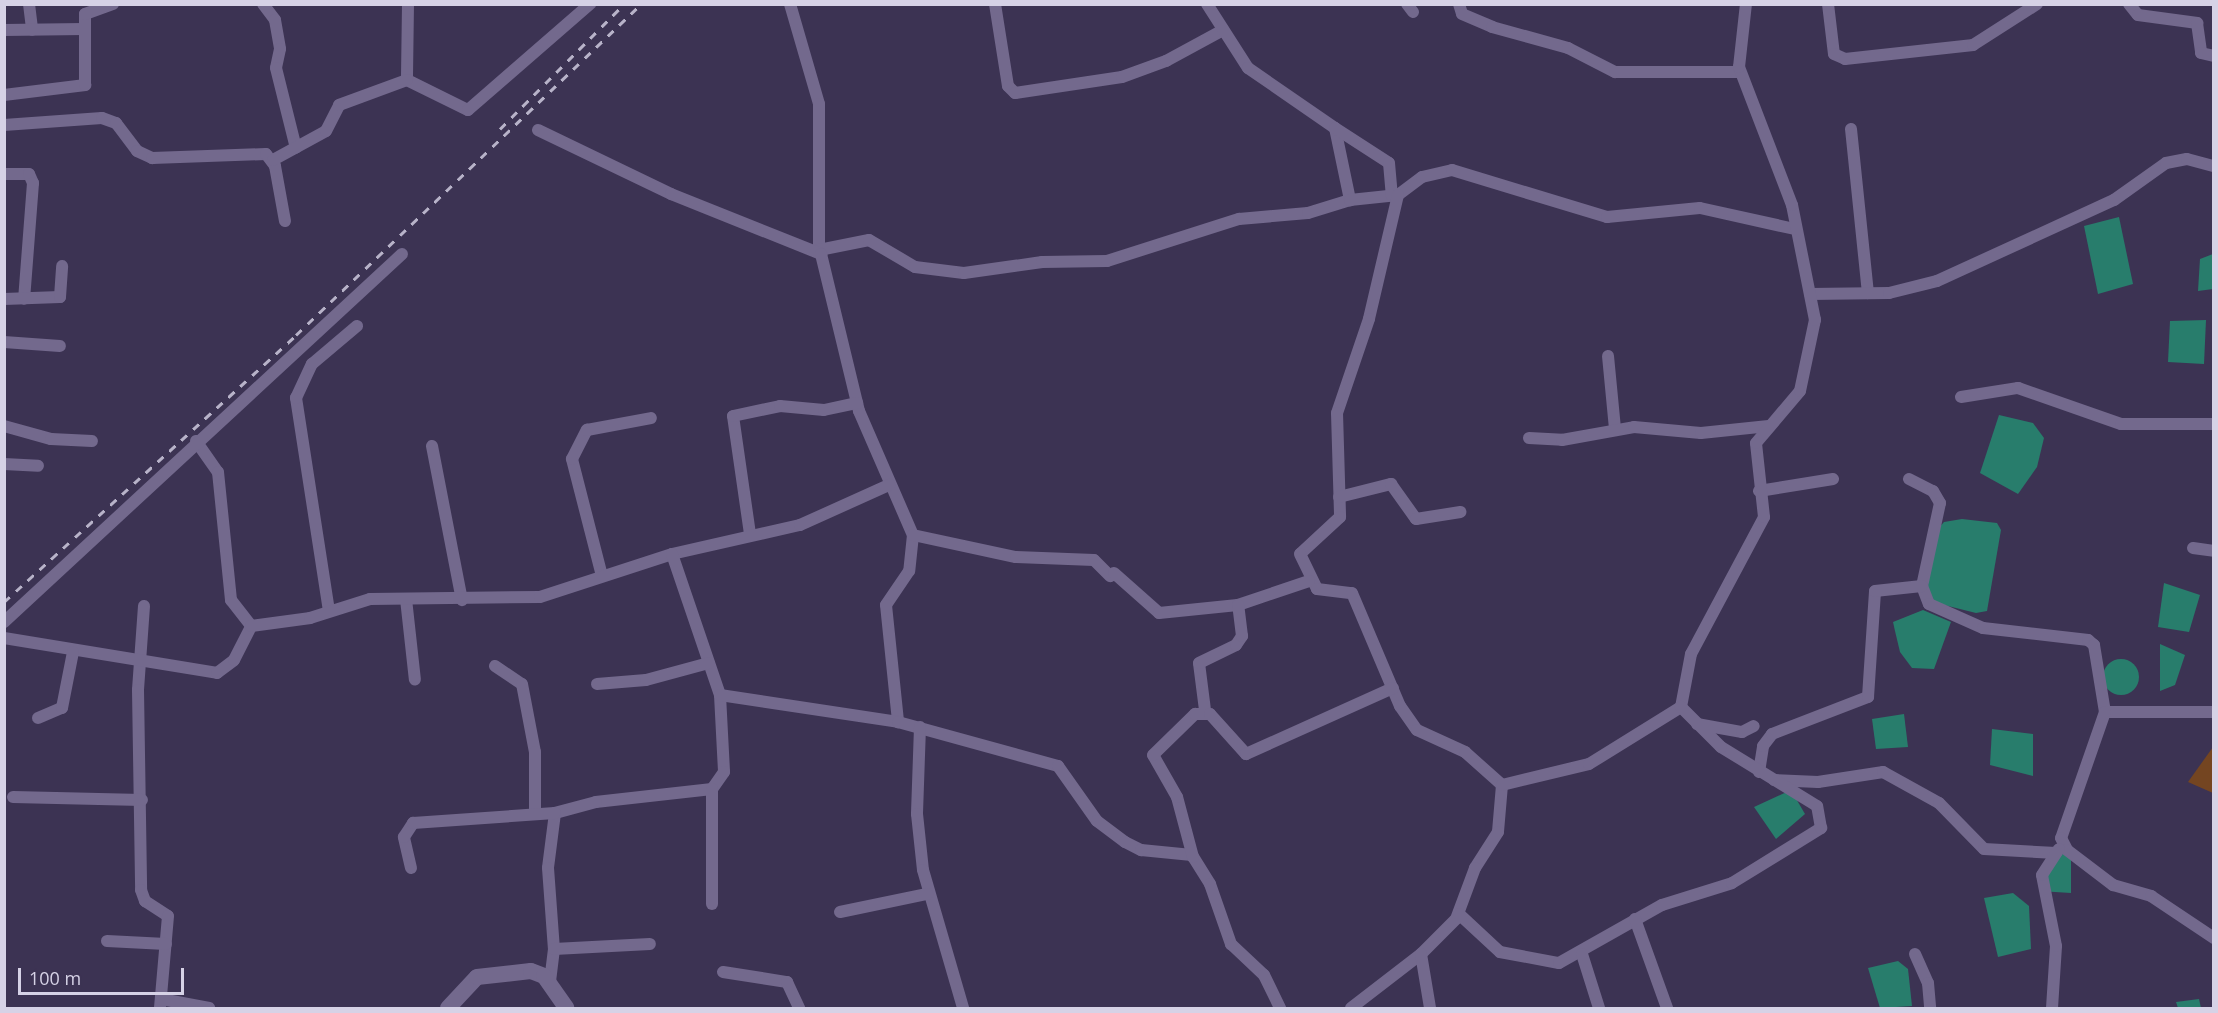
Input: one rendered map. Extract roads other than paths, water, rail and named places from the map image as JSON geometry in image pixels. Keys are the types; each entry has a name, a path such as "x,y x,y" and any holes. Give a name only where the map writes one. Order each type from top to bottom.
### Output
{"street":[{"path":"29,4 32,30"},
{"path":"4,95 85,85 85,14 113,4"},
{"path":"263,4 275,20 280,49 276,68 296,148"},
{"path":"407,80 408,4"},
{"path":"4,124 110,119 137,151 152,158 258,154 273,160 326,131 339,105 407,80 473,109 590,4"},
{"path":"790,4 819,104 819,250 857,403 889,485 913,535 909,571 886,605 898,722"},
{"path":"995,4 1008,86 1014,93 1122,77 1215,34"},
{"path":"1207,4 1215,34 1248,68 1389,163 1395,196 1369,319 1337,413 1339,497 1335,527 1307,542 1300,554 1309,581 1317,589 1352,593 1393,688 1417,730 1465,752 1502,786"},
{"path":"1459,4 1462,14 1492,27 1568,48 1616,72 1740,72"},
{"path":"1502,786 1589,764 1681,707 1691,654 1762,522 1756,443 1769,426 1788,409 1806,378 1815,338 1810,294 1795,229 1792,205 1740,72 1738,42 1746,4"},
{"path":"1828,4 1834,54 1845,59 1972,45 2037,4"},
{"path":"2129,4 2138,15 2196,23 2201,53 2214,56"},
{"path":"4,30 84,29"},
{"path":"1335,128 1350,200"},
{"path":"1851,129 1868,293"},
{"path":"538,130 720,216 819,250 869,240 915,267 964,273 1042,262 1107,261 1239,219 1308,213 1350,200 1395,196 1422,177 1452,170 1607,217 1700,208 1795,229"},
{"path":"1810,294 1868,293 1908,289 1988,260 2120,197 2166,163 2187,159 2214,166"},
{"path":"273,160 285,221"},
{"path":"4,174 29,174 33,183 24,299"},
{"path":"4,622 196,441 402,254"},
{"path":"4,299 60,297 62,266"},
{"path":"329,611 296,398 312,364 357,326"},
{"path":"4,342 60,346"},
{"path":"1608,356 1615,429"},
{"path":"1961,397 2018,388 2121,424 2214,424"},
{"path":"750,534 733,416 780,406 824,410 857,403"},
{"path":"602,576 572,459 587,430 651,418"},
{"path":"4,426 51,439 92,441"},
{"path":"1529,438 1562,440 1615,429 1701,433 1769,426"},
{"path":"196,441 218,472 231,600 251,626"},
{"path":"432,446 462,600"},
{"path":"4,464 38,466"},
{"path":"1759,491 1833,479"},
{"path":"1909,479 1933,491 1940,503 1922,586 1929,604 1970,624 2088,640 2094,645 2105,712 2062,829 2060,848 2042,875 2056,946 2052,1008"},
{"path":"1339,497 1391,484 1412,517 1460,512"},
{"path":"251,626 329,611 370,599 462,600 540,597 672,554 750,534 800,525 889,485"},
{"path":"913,535 1016,557 1094,560 1159,613 1238,605 1309,581"},
{"path":"2193,548 2214,551"},
{"path":"672,554 680,564 720,695 726,756 724,772 712,789 712,904"},
{"path":"1759,772 1763,746 1772,734 1868,697 1875,591 1922,586"},
{"path":"406,599 415,681"},
{"path":"1238,605 1242,636 1236,645 1199,663 1200,711 1246,754 1393,688"},
{"path":"144,606 140,662 141,890 145,901 168,916 161,1004 208,1008"},
{"path":"4,639 73,652 217,673 234,660 251,626"},
{"path":"39,718 63,708 73,652"},
{"path":"597,684 646,680 709,663"},
{"path":"495,666 522,684 535,752 535,813"},
{"path":"720,695 898,722 1058,766 1097,821 1125,842 1193,857"},
{"path":"1455,920 1500,952 1542,963 1582,954 1635,919 1673,900 1718,890 1821,828 1817,806 1769,780 1697,724 1681,707"},
{"path":"1200,711 1153,755 1177,797 1193,857 1210,884 1231,944 1264,975 1280,1008"},
{"path":"2105,712 2214,712"},
{"path":"1697,724 1742,732 1754,726"},
{"path":"920,728 917,814 927,894 963,1008"},
{"path":"1769,780 1818,782 1882,772 1939,803 1984,849 2060,848 2113,885 2151,896 2214,938"},
{"path":"1352,1008 1421,954 1455,920 1475,868 1498,832 1502,786"},
{"path":"411,868 404,837 413,823 555,813 571,805 712,789"},
{"path":"13,797 142,800"},
{"path":"550,982 554,949 548,868 555,813"},
{"path":"840,912 927,894"},
{"path":"1635,919 1667,1008"},
{"path":"107,941 166,944"},
{"path":"554,949 650,944"},
{"path":"1421,954 1430,1008"},
{"path":"1582,954 1599,1008"},
{"path":"1915,954 1928,983 1930,1008"},
{"path":"448,1008 463,989 491,973 531,971 550,982 566,1008"},
{"path":"723,972 787,982 799,1008"}],"railway":[{"path":"500,129 624,4"},
{"path":"4,602 296,335 641,4"}]}
